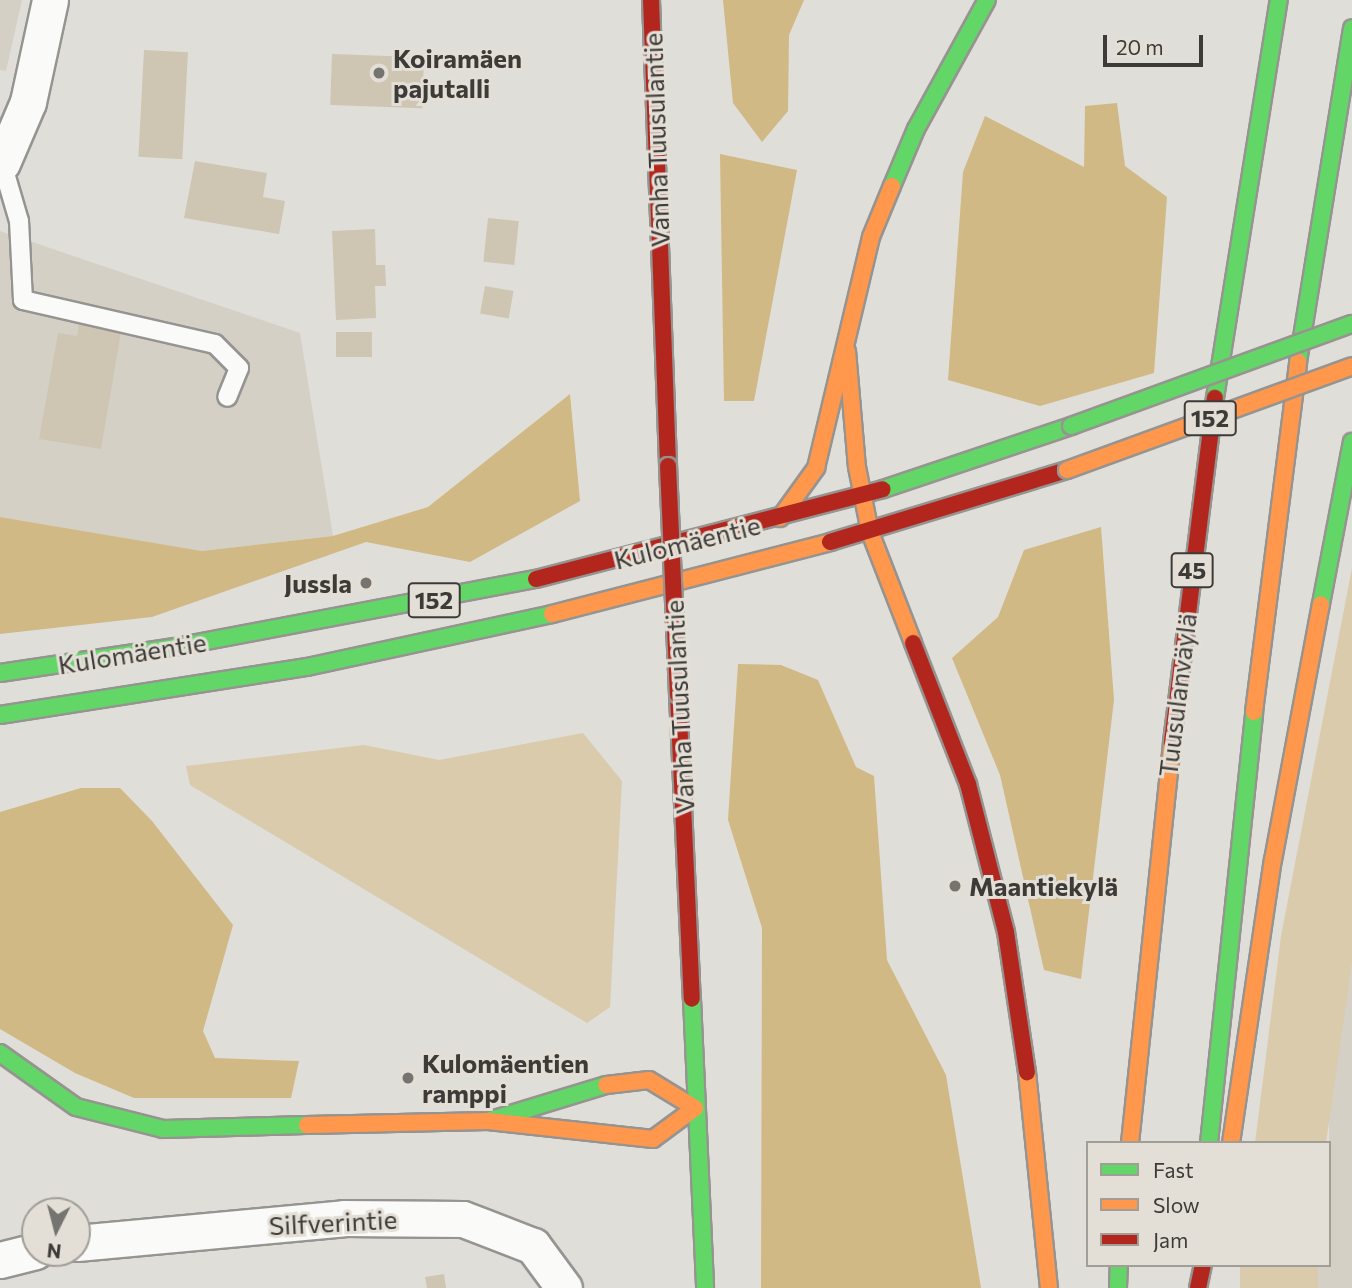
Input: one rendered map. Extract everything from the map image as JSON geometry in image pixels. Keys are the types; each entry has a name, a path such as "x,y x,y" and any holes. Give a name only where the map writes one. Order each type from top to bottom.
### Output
{"main road":[{"name":"Vanha Tuusulantie","path":"651,0 668,466 705,1288"},
{"path":"780,519 816,468 847,351 854,295 871,237 916,129 987,0"},
{"name":"Tuusulanväylä","path":"1130,1141 1185,620 1236,248 1279,0"},
{"path":"1209,1141 1263,631 1312,252 1352,28"},
{"name":"Kulomäentie","path":"0,673 175,647 518,584 780,519 861,497 1071,426 1352,324"},
{"path":"847,351 861,497 870,533 968,784 1006,932 1033,1113 1049,1288"},
{"name":"Kulomäentie","path":"0,715 320,664 585,607 870,533 1067,470 1352,366"},
{"path":"1231,1141 1244,1083 1273,860 1352,442"},
{"path":"0,1053 76,1107 163,1129 488,1121 653,1139 695,1108 649,1080 595,1086 488,1121"},
{"path":"1118,1288 1119,1267"},
{"path":"1197,1288 1200,1267"}],"street":[{"path":"2,163 27,102 50,0"},
{"name":"Silfverintie","path":"91,1242 344,1218 463,1219 533,1246 564,1288"},
{"path":"0,1261 21,1255"}],"lane":[{"path":"2,163 19,221 23,300 215,344 239,368 227,397"}],"shaded area":[{"path":"0,0 22,0 6,71 0,70"},
{"path":"723,0 804,0 789,35 788,111 762,142 733,103"},
{"path":"1117,103 1125,166 1167,197 1154,373 1040,406 948,380 963,172 985,116 1084,167 1085,106"},
{"path":"720,154 797,170 754,401 724,401"},
{"path":"0,231 300,333 333,536 202,551 0,517"},
{"path":"570,394 580,501 470,562 366,542 152,617 0,634 0,517 202,551 333,536 428,507"},
{"path":"1101,527 1114,700 1081,979 1044,970 1000,775 952,658 998,617 1024,550"},
{"path":"1352,568 1352,963 1326,1141 1255,1141 1281,936"},
{"path":"738,664 781,665 818,680 856,767 874,776 887,960 946,1075 981,1288 761,1288 762,928 728,820"},
{"path":"583,733 622,781 610,1007 587,1023 190,785 186,766 364,745 439,760"},
{"path":"81,788 120,788 152,821 233,925 203,1031 215,1058 299,1061 291,1098 134,1098 75,1073 0,1029 0,812"},
{"path":"1352,963 1352,1288 1316,1288 1318,1267 1331,1267 1329,1099"},
{"path":"1240,1267 1318,1267 1318,1288 1240,1288"}],"building":[{"path":"144,50 188,52 182,159 138,157"},
{"path":"332,54 424,57 422,108 330,105"},
{"path":"195,161 267,173 263,197 285,201 279,234 184,218"},
{"path":"488,218 519,221 514,265 483,262"},
{"path":"375,229 376,265 385,265 386,286 375,286 376,318 336,320 332,231"},
{"path":"485,286 514,291 509,319 480,314"},
{"path":"79,324 121,332 101,449 39,439 58,333 77,336"},
{"path":"336,332 372,332 372,357 336,357"},
{"path":"444,1274 446,1288 427,1288 425,1277"}],"traffic: fast":[{"path":"892,186 916,129 987,0"},
{"path":"1215,398 1279,0"},
{"path":"1298,362 1352,28"},
{"path":"1071,426 1352,324"},
{"path":"883,489 1071,426"},
{"path":"1321,604 1352,442"},
{"path":"0,673 175,647 536,579"},
{"path":"0,715 307,667 552,614"},
{"path":"1209,1141 1254,712"},
{"path":"692,999 705,1288"},
{"path":"0,1053 76,1107 163,1129 307,1125"},
{"path":"488,1121 606,1085"},
{"path":"1118,1288 1119,1267"}],"traffic: slow":[{"path":"780,518 816,468 871,237 892,186"},
{"path":"847,351 857,467 870,532 913,643"},
{"path":"1254,712 1298,362"},
{"path":"1067,470 1352,366"},
{"path":"552,614 830,542"},
{"path":"1231,1141 1273,860 1321,604"},
{"path":"1130,1141 1172,742"},
{"path":"1027,1072 1049,1288"},
{"path":"307,1125 488,1121 653,1139 695,1108 649,1080 606,1085"}],"traffic: jam":[{"path":"651,0 668,466"},
{"path":"1172,742 1215,398"},
{"path":"668,466 678,695"},
{"path":"830,542 1067,470"},
{"path":"536,579 883,489"},
{"path":"913,643 968,784 1006,932 1027,1072"},
{"path":"678,695 692,999"},
{"path":"1198,1288 1203,1267"}],"place":[{"name":"Koiramäen pajutalli","path":"379,73"},
{"name":"Jussla","path":"366,583"},
{"name":"Maantiekylä","path":"955,886"},
{"name":"Kulomäentien ramppi","path":"408,1078"}]}
